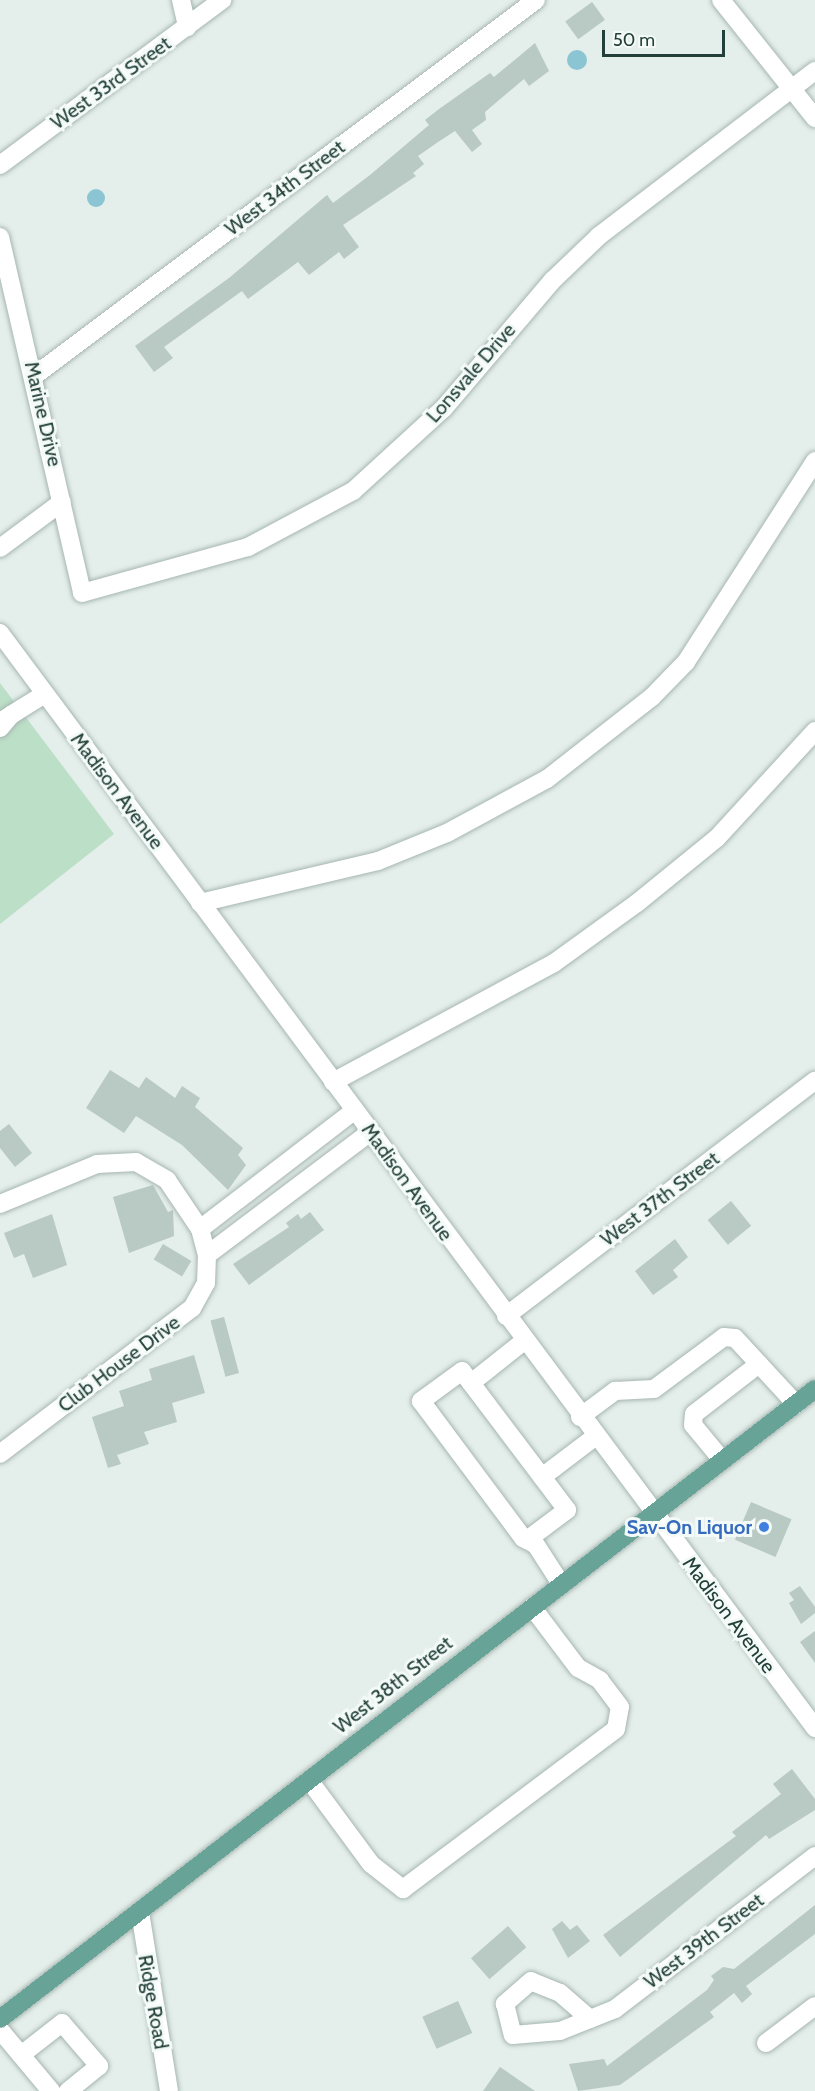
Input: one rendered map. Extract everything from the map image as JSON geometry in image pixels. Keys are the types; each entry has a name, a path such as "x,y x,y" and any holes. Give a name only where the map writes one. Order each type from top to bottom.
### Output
{"main road":[{"name":"West 38th Street","path":"0,2019 815,1389"}],"street":[{"path":"181,0 187,27"},
{"name":"West 33rd Street","path":"0,165 222,0"},
{"name":"West 34th Street","path":"34,376 536,0"},
{"path":"721,0 815,118"},
{"name":"Lonsvale Drive","path":"82,593 248,547 353,491 444,408 553,280 599,236 815,71"},
{"name":"Marine Drive","path":"0,237 34,376 82,593"},
{"path":"200,903 378,861 447,834 547,779 652,697 686,662 815,461"},
{"path":"0,548 62,501"},
{"name":"Madison Avenue","path":"0,633 524,1341 815,1728"},
{"path":"4,722 44,694"},
{"path":"333,1082 554,963 619,917 717,838 815,730"},
{"name":"West 37th Street","path":"506,1316 815,1082"},
{"path":"200,1229 354,1111"},
{"path":"207,1255 370,1132"},
{"name":"Club House Drive","path":"0,1204 97,1164 136,1162 167,1180 200,1229 207,1255 206,1283 192,1308 0,1454"},
{"path":"580,1416 615,1391 654,1389 724,1337 735,1338 796,1404"},
{"path":"471,1383 524,1341"},
{"path":"722,1460 693,1425 694,1413 759,1364"},
{"path":"527,1540 567,1510 462,1371 420,1401 527,1540 536,1545 561,1584"},
{"path":"542,1477 596,1437"},
{"path":"309,1780 371,1864 403,1889 616,1729 620,1707 600,1680 578,1668 532,1606"},
{"name":"West 39th Street","path":"590,2019 615,2009 815,1857"},
{"name":"Ridge Road","path":"140,1912 169,2091"},
{"path":"766,2043 815,2006"},
{"path":"21,2055 63,2023 99,2066 68,2091"},
{"path":"0,2030 51,2091"}],"green space":[{"path":"0,683 114,834 0,924"}],"water":[{"path":"573,50 581,50 587,56 587,64 581,70 573,70 567,64 567,56"},
{"path":"96,189 102,192 105,198 102,204 96,207 90,204 87,198 90,192"}],"building":[{"path":"592,2 605,20 578,39 565,21"},
{"path":"535,43 549,71 529,86 524,79 485,112 486,120 472,130 482,144 472,152 455,131 438,142 418,156 424,164 413,173 416,176 343,225 359,247 344,259 339,252 309,275 298,262 248,299 242,291 164,347 173,358 154,372 135,346 229,278 327,195 333,203 370,175 429,125 425,120 490,73 494,77"},
{"path":"110,1070 139,1088 146,1077 175,1098 182,1086 200,1098 195,1107 243,1148 238,1155 246,1165 228,1190 182,1145 136,1116 124,1133 86,1108"},
{"path":"9,1124 32,1153 15,1167 0,1148 0,1131"},
{"path":"153,1185 168,1212 173,1210 174,1236 129,1253 113,1197"},
{"path":"731,1201 751,1226 728,1245 708,1220"},
{"path":"310,1212 324,1230 249,1285 233,1264 289,1227 286,1223 298,1214 301,1219"},
{"path":"52,1214 67,1265 33,1278 24,1254 14,1258 4,1233"},
{"path":"675,1239 688,1257 673,1270 678,1277 653,1295 635,1271"},
{"path":"163,1244 191,1261 182,1276 154,1259"},
{"path":"224,1317 239,1373 225,1377 210,1321"},
{"path":"194,1355 205,1393 172,1403 177,1422 144,1432 149,1444 117,1455 121,1464 108,1468 92,1417 124,1406 119,1391 152,1380 149,1369"},
{"name":"Sav-On Liquor","path":"751,1502 792,1519 775,1557 735,1540"},
{"path":"800,1586 815,1607 815,1613 801,1624 789,1603 794,1600 789,1593"},
{"path":"815,1631 815,1663 800,1642"},
{"path":"792,1769 815,1799 815,1810 769,1839 766,1835 620,1957 603,1935 736,1836 732,1832 781,1794 773,1784"},
{"path":"815,1905 815,1934 746,1986 752,1994 742,2003 734,1993 710,2012 714,2017 620,2085 578,2091 569,2064 604,2059 607,2066 707,1990 714,1980 711,1976 723,1967 734,1969"},
{"path":"562,1921 570,1930 577,1925 590,1941 568,1958 552,1929"},
{"path":"508,1926 526,1947 489,1979 471,1958"},
{"path":"458,2001 472,2033 437,2049 422,2017"},
{"path":"500,2067 535,2091 483,2091"}],"place":[{"name":"Sav-On Liquor","path":"764,1527"}]}
